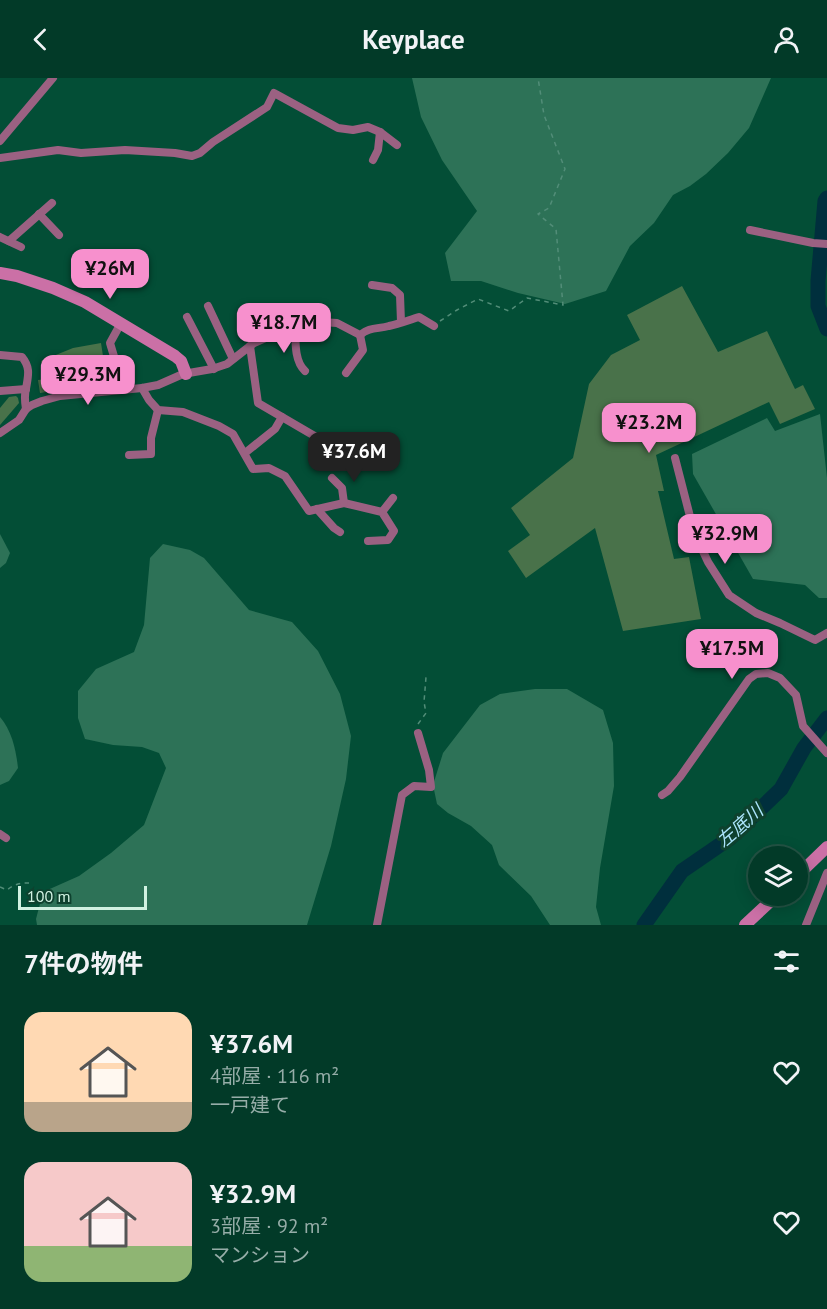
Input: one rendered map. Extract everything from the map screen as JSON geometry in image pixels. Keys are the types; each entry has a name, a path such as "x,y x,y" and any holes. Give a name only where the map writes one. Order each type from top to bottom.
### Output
{"street":[{"path":"0,141 53,78"},
{"path":"0,158 58,150 81,153 125,150 192,156 200,153 267,106 274,93 338,128 352,130 368,128 380,132 397,145"},
{"path":"373,160 378,150 380,132"},
{"path":"21,247 4,239 52,203"},
{"path":"39,214 59,235"},
{"path":"750,230 827,244"},
{"path":"0,273 53,288 85,302 175,356 181,361 186,374"},
{"path":"372,285 392,288 400,295 401,321"},
{"path":"207,306 233,359"},
{"path":"186,317 214,369"},
{"path":"360,335 366,329 390,326 401,321 419,318 434,326"},
{"path":"0,433 20,420 26,409 32,405 60,396 158,385 186,374 227,364 250,345 270,336 288,322 336,323 360,335"},
{"path":"295,322 298,359 301,368 305,370"},
{"path":"121,323 110,342 124,390"},
{"path":"346,373 363,350 360,335"},
{"path":"250,345 258,403 330,445"},
{"path":"0,355 22,357 26,362 29,375 26,409"},
{"path":"142,388 158,410 183,412 233,434 253,469 269,468 285,476 309,511 344,503 382,512 394,531 388,540 368,542"},
{"path":"0,391 26,389"},
{"path":"129,455 151,454 151,438 158,410"},
{"path":"245,453 275,429 282,417"},
{"path":"675,458 694,532 716,576 729,595 756,613 816,640 827,633"},
{"path":"332,478 342,489 344,503"},
{"path":"382,512 393,498"},
{"path":"317,509 340,532"},
{"path":"662,795 680,777 749,679 756,674 768,673 780,678 796,695 803,726 827,753"},
{"path":"376,925 402,795 414,786 431,787 429,770 418,734"},
{"path":"808,865 827,847"},
{"path":"806,925 827,873"},
{"path":"745,925 765,906"}],"path":[{"path":"434,326 478,299 509,311 527,298 563,305 556,229 538,214 549,208 564,169 544,115 538,78"},
{"path":"418,734 418,724 426,713 424,702 426,677"},
{"path":"0,887 7,890 13,885 29,883"}],"green space":[{"path":"412,78 771,78 749,128 706,174 673,195 654,223 630,246 606,291 565,304 518,293 481,281 451,281 445,253 477,211 442,160 421,117"},
{"path":"820,414 827,478 827,598 819,598 805,585 753,579 693,474 692,454 767,418 775,431"},
{"path":"0,534 10,553 6,563 0,568"},
{"path":"163,544 190,550 204,558 249,610 292,622 318,651 340,694 351,736 346,779 331,846 307,925 37,925 36,919 43,892 79,876 144,825 166,768 159,753 142,747 113,745 85,739 78,718 78,691 96,669 134,652 144,625 150,558"},
{"path":"535,689 567,689 603,710 613,743 614,786 596,907 601,925 550,925 531,896 499,865 492,845 471,826 437,804 433,785 443,753 480,705 500,694"},
{"path":"0,717 13,741 18,768 9,781 0,785"}],"building":[{"path":"682,286 718,352 767,331 795,389 803,385 815,409 780,424 769,402 656,455 664,491 658,491 674,559 689,557 701,619 623,631 595,528 526,578 508,551 530,535 511,508 573,458 589,384 611,355 640,340 627,315"},
{"path":"101,343 103,356 72,361 56,368 59,390 40,393 38,380 48,379 41,361 73,348"},
{"path":"110,367 113,379 95,383 92,371"},
{"path":"16,396 19,403 0,425 0,408 9,397"}],"waterway":[{"name":"左底川","path":"827,198 818,281 818,306 827,329"},
{"name":"左底川","path":"644,925 682,871 730,838 781,789 804,748 827,718"}]}
